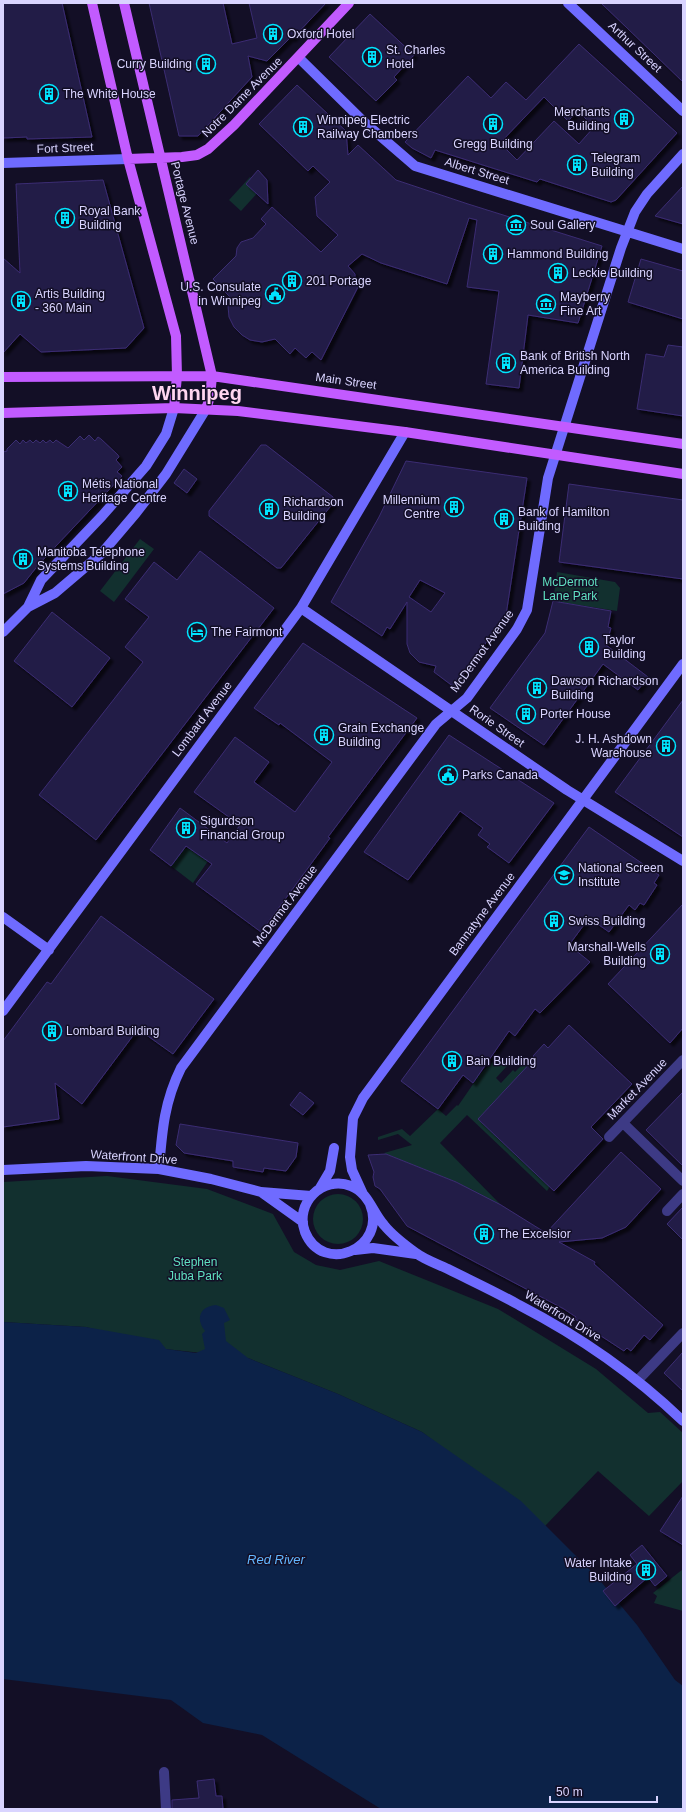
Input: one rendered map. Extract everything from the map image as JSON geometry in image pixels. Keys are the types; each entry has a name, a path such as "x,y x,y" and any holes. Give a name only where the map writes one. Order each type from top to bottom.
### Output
{"main road":[{"path":"92,3 128,159 176,336 177,376 174,408"},
{"name":"Portage Avenue","path":"124,3 160,157 170,192 212,376 210,397 206,409"},
{"name":"Notre Dame Avenue","path":"128,159 197,155 208,149 234,126 349,3"},
{"name":"Main Street","path":"3,377 212,376 683,444"},
{"path":"3,413 174,408 238,411 405,432 555,456 683,474"}],"street":[{"name":"Arthur Street","path":"568,3 683,111"},
{"name":"Albert Street","path":"299,58 364,122 415,166 683,249"},
{"name":"McDermot Avenue","path":"159,1169 164,1116 171,1087 181,1068 436,724 467,698 517,629 527,610 548,478 566,427 627,231 635,212 647,194 683,154"},
{"name":"Fort Street","path":"3,163 128,159"},
{"path":"3,632 28,606 41,580 97,522 146,466 166,434 174,408"},
{"path":"28,606 55,593 102,553 136,513 166,474 206,409"},
{"name":"Lombard Avenue","path":"3,1011 49,950 96,883 301,608 405,432"},
{"name":"Rorie Street","path":"301,608 584,800 683,861"},
{"name":"Bannatyne Avenue","path":"363,1194 352,1170 350,1157 352,1124 355,1112 373,1083 584,800 683,664"},
{"path":"3,917 49,950"},
{"name":"Market Avenue","path":"609,1137 683,1060"},
{"path":"623,1123 683,1181"},
{"path":"320,1188 330,1171 334,1148"},
{"name":"Waterfront Drive","path":"3,1170 86,1166 159,1169 211,1179 262,1192 311,1196"},
{"name":"Waterfront Drive","path":"416,1254 373,1248 336,1254 320,1249 308,1236 303,1222 305,1207 311,1196 320,1188 335,1183 353,1187 363,1194 383,1225 416,1254 520,1305 587,1344 638,1380 683,1421"},
{"name":"Waterfront Drive","path":"262,1192 303,1222"},
{"path":"667,1211 683,1194"},
{"name":"Waterfront Drive","path":"353,1251 365,1242 372,1228 374,1217 370,1204"},
{"path":"638,1380 683,1333"},
{"path":"164,1772 166,1809"}],"green space":[{"path":"250,177 262,188 241,211 229,200"},
{"path":"140,539 154,549 114,602 100,591"},
{"name":"McDermot Lane Park","path":"557,572 615,582 620,588 617,611 553,601"},
{"path":"190,848 208,861 193,883 171,866 184,849"},
{"path":"498,1057 507,1066 496,1078 501,1083 513,1070 515,1072 523,1064 527,1067 478,1119 550,1186 547,1191 467,1115 440,1143 500,1204 499,1205 456,1182 384,1153 412,1145 398,1134 378,1140 378,1137 402,1129 410,1136 438,1109 446,1116 457,1105 458,1106 480,1074"},
{"name":"Stephen Juba Park","path":"107,1176 207,1189 273,1214 294,1252 316,1265 340,1270 379,1261 498,1309 596,1369 648,1413 660,1412 683,1433 683,1481 649,1516 598,1471 545,1526 422,1432 338,1394 248,1358 165,1349 86,1327 3,1322 3,1182"},
{"path":"338,1194 347,1196 358,1205 363,1219 361,1228 352,1239 338,1244 329,1242 318,1233 313,1219 315,1210 324,1199"},
{"path":"683,1569 683,1611 654,1603 657,1596 653,1593"}],"water":[{"name":"Red River","path":"216,1305 224,1308 230,1320 224,1323 226,1341 248,1358 338,1394 422,1432 521,1501 597,1577 637,1625 675,1680 683,1686 683,1809 381,1809 262,1735 203,1723 171,1700 3,1679 3,1322 86,1327 159,1340 166,1349 196,1353 205,1349 202,1334 205,1331 200,1322 201,1314 206,1308"}],"building":[{"path":"3,3 62,3 92,137 27,139 27,137 3,138"},
{"name":"Curry Building","path":"149,3 223,3 232,44 257,38 249,3 326,3 292,39 291,37 267,61 248,56 252,77 198,136 179,136"},
{"path":"601,3 683,3 683,82 626,27"},
{"name":"St. Charles Hotel","path":"370,14 414,55 394,77 397,80 376,101 329,57"},
{"path":"579,44 677,133 616,200 611,202 540,179 537,182 435,150 431,158 412,148 405,142 468,76 491,98 506,82 526,100","holes":["544,97 568,121 578,111 594,127 579,144 554,121 517,160 500,143"]},
{"path":"297,85 346,131 348,155 358,145 396,180 602,246 578,323 528,315 519,388 486,384 499,291 467,287 477,220 469,218 447,284 381,263 362,254 348,266 355,274 355,280 360,283 321,360 312,352 306,358 295,348 290,354 275,339 262,342 250,340 234,327 229,317 228,306 230,297 213,279 236,256 237,248 241,242 253,238 266,224 261,219 272,207 321,252 338,235 317,216 315,197 330,182 313,166 308,171 259,124"},
{"path":"258,170 267,180 268,204 246,184"},
{"path":"103,180 144,328 126,348 41,352 20,334 3,353 3,258 20,273 16,184"},
{"path":"683,186 683,224 655,216"},
{"path":"641,259 683,271 683,319 628,302"},
{"path":"668,345 683,347 683,416 637,409 646,354 664,357"},
{"path":"89,435 95,441 98,437 101,439 118,455 119,457 116,460 122,467 117,472 122,476 39,564 24,583 3,594 3,452 7,451 7,449 16,440 20,444 23,440 26,443 30,440 33,443 36,440 40,443 43,440 46,443 50,440 53,443 56,440 68,448 80,436 84,440"},
{"name":"Richardson Building","path":"261,445 266,445 333,497 334,502 281,568 277,568 209,516 209,511"},
{"path":"406,461 527,478 506,615 454,687 434,672 436,666 419,662 410,653 407,644 407,602 390,629 387,627 382,636 331,602 379,517","holes":["420,580 445,593 431,612 409,597"]},
{"path":"184,469 197,479 187,493 174,483"},
{"path":"569,484 683,500 683,579 559,562"},
{"path":"200,551 274,608 96,840 39,795 143,662 125,647 149,617 125,599 154,562 177,580"},
{"path":"553,601 611,611 608,627 611,628 606,645 648,677 638,690 603,664 544,745 490,708 545,633"},
{"path":"52,612 110,658 72,707 14,661"},
{"path":"303,643 417,718 328,837 330,838 261,932 196,884 212,864 186,846 171,866 150,850 180,808 227,843 240,825 194,792 235,737 269,762 254,782 295,812 332,762 280,723 279,725 254,708"},
{"name":"J. H. Ashdown Warehouse","path":"683,700 683,837 615,792"},
{"path":"449,735 554,803 509,863 487,847 490,844 478,835 483,828 460,811 408,880 364,852"},
{"path":"589,827 659,875 654,883 657,885 644,905 640,903 635,910 629,905 609,932 589,918 569,945 590,962 540,1013 535,1009 515,1036 509,1031 473,1083 463,1075 438,1109 401,1081"},
{"path":"683,904 683,1028 670,1043 608,984"},
{"path":"101,916 214,999 173,1054 138,1029 82,1104 55,1083 59,1119 3,1127 3,1041 47,982 51,984"},
{"path":"569,1025 632,1084 591,1127 603,1139 554,1191 478,1119 535,1058 533,1056 544,1044 548,1048"},
{"path":"300,1092 314,1103 303,1115 290,1105"},
{"path":"683,1092 683,1166 646,1130"},
{"path":"180,1124 298,1143 296,1157 286,1171 264,1168 263,1172 233,1167 233,1161 184,1153 176,1145"},
{"path":"621,1152 661,1189 626,1227 602,1238 559,1242 595,1262 594,1264 663,1325 650,1340 644,1335 631,1351 627,1348 624,1351 575,1319 576,1317 564,1309 407,1226 380,1189 375,1186 373,1177 374,1172 368,1155 386,1154 456,1182 501,1205 546,1233"},
{"path":"683,1207 683,1240 667,1224"},
{"path":"683,1352 683,1391 664,1373"},
{"path":"683,1496 683,1545 660,1531"},
{"name":"Water Intake Building","path":"642,1545 667,1576 655,1586 648,1577 615,1606 603,1591 637,1564 630,1555"},
{"path":"214,1779 216,1796 222,1796 223,1809 172,1809 172,1800 199,1798 197,1781"}],"place":[{"name":"Oxford Hotel","path":"273,34"},
{"name":"St. Charles Hotel","path":"372,57"},
{"name":"Curry Building","path":"206,64"},
{"name":"The White House","path":"49,94"},
{"name":"Merchants Building","path":"624,119"},
{"name":"Gregg Building","path":"493,124"},
{"name":"Winnipeg Electric Railway Chambers","path":"303,127"},
{"name":"Telegram Building","path":"577,165"},
{"name":"Royal Bank Building","path":"65,218"},
{"name":"Soul Gallery","path":"516,225"},
{"name":"Hammond Building","path":"493,254"},
{"name":"Leckie Building","path":"558,273"},
{"name":"201 Portage","path":"292,281"},
{"name":"U.S. Consulate in Winnipeg","path":"275,294"},
{"name":"Artis Building - 360 Main","path":"21,301"},
{"name":"Mayberry Fine Art","path":"546,304"},
{"name":"Bank of British North America Building","path":"506,363"},
{"name":"Métis National Heritage Centre","path":"68,491"},
{"name":"Millennium Centre","path":"454,507"},
{"name":"Richardson Building","path":"269,509"},
{"name":"Bank of Hamilton Building","path":"504,519"},
{"name":"Manitoba Telephone Systems Building","path":"23,559"},
{"name":"The Fairmont","path":"197,632"},
{"name":"Taylor Building","path":"589,647"},
{"name":"Dawson Richardson Building","path":"537,688"},
{"name":"Porter House","path":"526,714"},
{"name":"Grain Exchange Building","path":"324,735"},
{"name":"J. H. Ashdown Warehouse","path":"666,746"},
{"name":"Parks Canada","path":"448,775"},
{"name":"Sigurdson Financial Group","path":"186,828"},
{"name":"National Screen Institute","path":"564,875"},
{"name":"Swiss Building","path":"554,921"},
{"name":"Marshall-Wells Building","path":"660,954"},
{"name":"Lombard Building","path":"52,1031"},
{"name":"Bain Building","path":"452,1061"},
{"name":"The Excelsior","path":"484,1234"},
{"name":"Water Intake Building","path":"646,1570"}],"district":[{"name":"Winnipeg","path":"197,393"}]}
